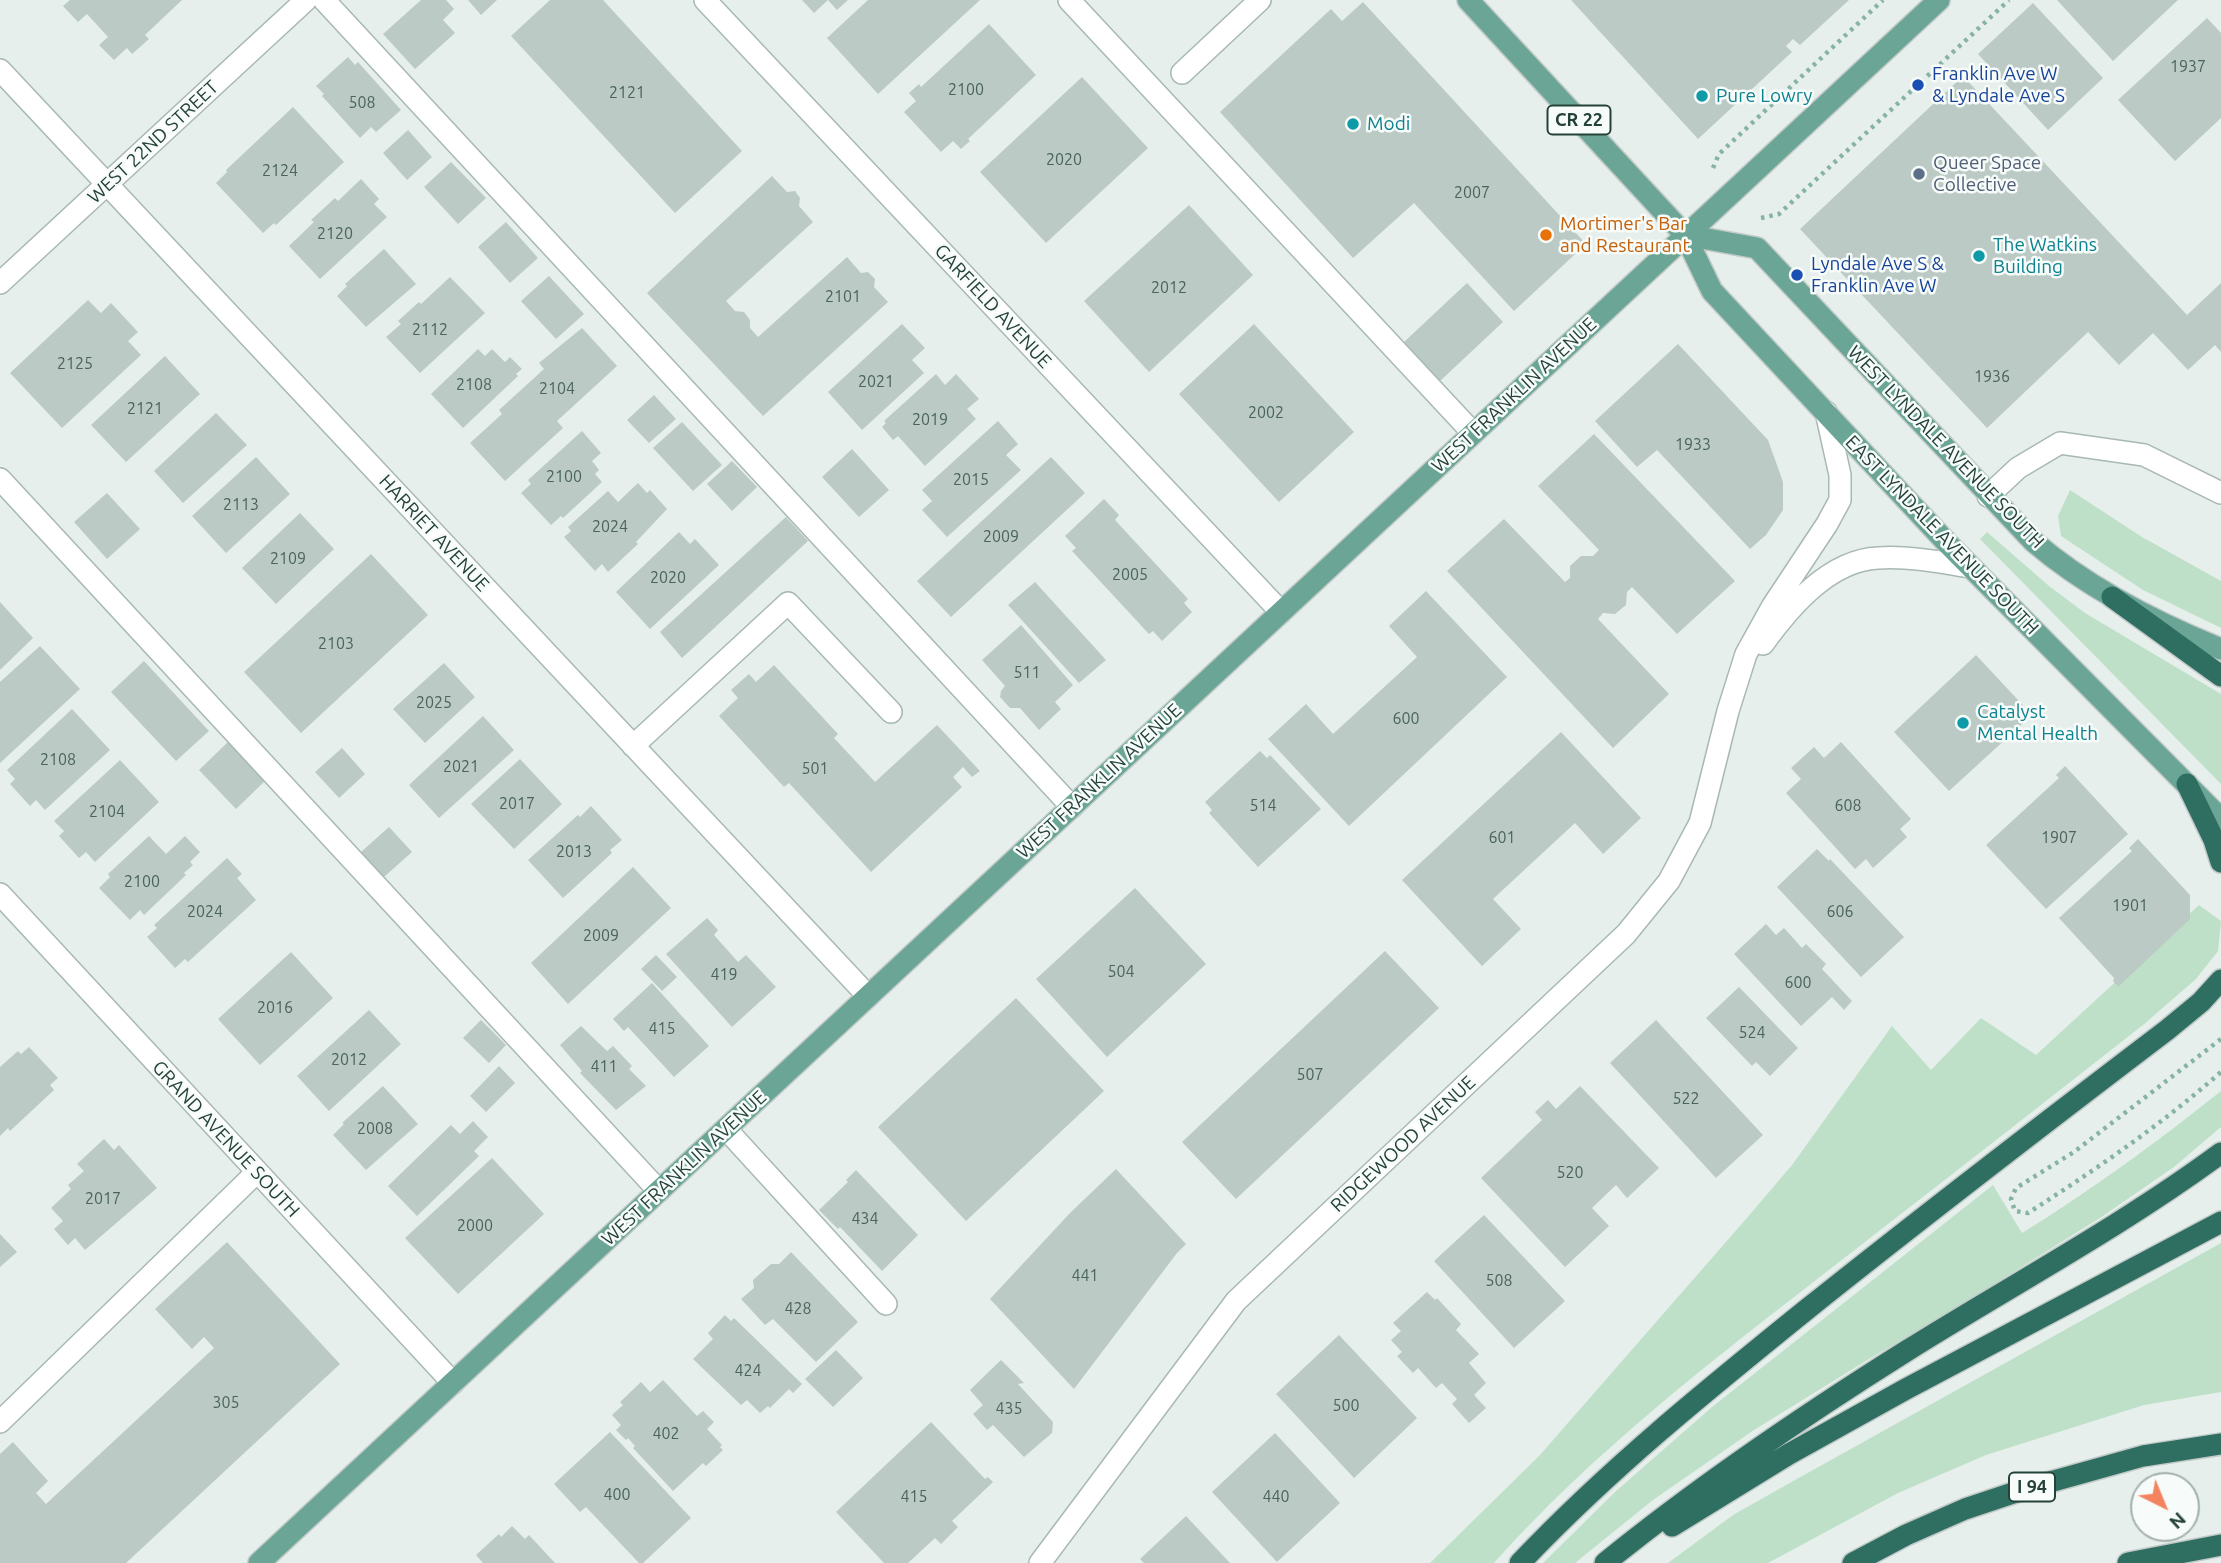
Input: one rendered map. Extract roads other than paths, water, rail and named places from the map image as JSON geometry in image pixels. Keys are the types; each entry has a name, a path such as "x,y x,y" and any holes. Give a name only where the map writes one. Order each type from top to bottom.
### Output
{"highway":[{"path":"2112,597 2221,676"},
{"path":"2187,784 2214,840 2221,862"},
{"path":"1520,1563 1620,1465 1733,1368 1917,1222 2167,1030 2201,1002 2221,980"},
{"path":"1605,1563 1681,1502 1762,1444 1908,1350 2176,1186 2221,1153"},
{"path":"1616,1563 1690,1513 1789,1454 2221,1222"},
{"name":"I 94","path":"1853,1563 1906,1535 1965,1509 2025,1489 2143,1456 2221,1444"},
{"path":"2128,1563 2221,1545"}],"main road":[{"name":"CR 22","path":"1468,0 1685,235"},
{"name":"WEST FRANKLIN AVENUE","path":"259,1563 1939,0"},
{"name":"EAST LYNDALE AVENUE SOUTH","path":"1685,235 1712,291 1970,567 2221,819"},
{"name":"WEST LYNDALE AVENUE SOUTH","path":"1685,235 1757,248 2015,525 2062,565 2112,597 2154,620 2221,649"}],"street":[{"name":"WEST 22ND STREET","path":"0,283 306,0"},
{"path":"324,0 1072,807"},
{"name":"GARFIELD AVENUE","path":"705,0 1281,612"},
{"path":"1069,0 1473,433"},
{"path":"1182,73 1260,0"},
{"name":"HARRIET AVENUE","path":"0,70 868,996"},
{"name":"RIDGEWOOD AVENUE","path":"1040,1563 1236,1301 1626,933 1669,881 1700,823 1728,711 1753,639 1827,524 1840,499 1840,475 1826,412"},
{"path":"1988,496 2018,468 2060,443 2144,454 2221,493"},
{"path":"0,479 659,1191"},
{"name":"RIDGEWOOD AVENUE","path":"1728,711 1772,631 1816,585 1845,566 1876,558 1970,567"},
{"path":"633,746 788,603 891,712"},
{"name":"GRAND AVENUE SOUTH","path":"0,894 453,1383"},
{"path":"726,1129 886,1304"},
{"path":"0,1422 257,1172"}],"place":[{"name":"Franklin Ave W & Lyndale Ave S","path":"1918,85"},
{"name":"Pure Lowry","path":"1702,96"},
{"name":"Modi","path":"1353,124"},
{"name":"Queer Space Collective","path":"1919,174"},
{"name":"Mortimer's Bar and Restaurant","path":"1546,235"},
{"name":"The Watkins Building","path":"1979,256"},
{"name":"Lyndale Ave S & Franklin Ave W","path":"1797,275"},
{"name":"Catalyst Mental Health","path":"1963,723"}]}
